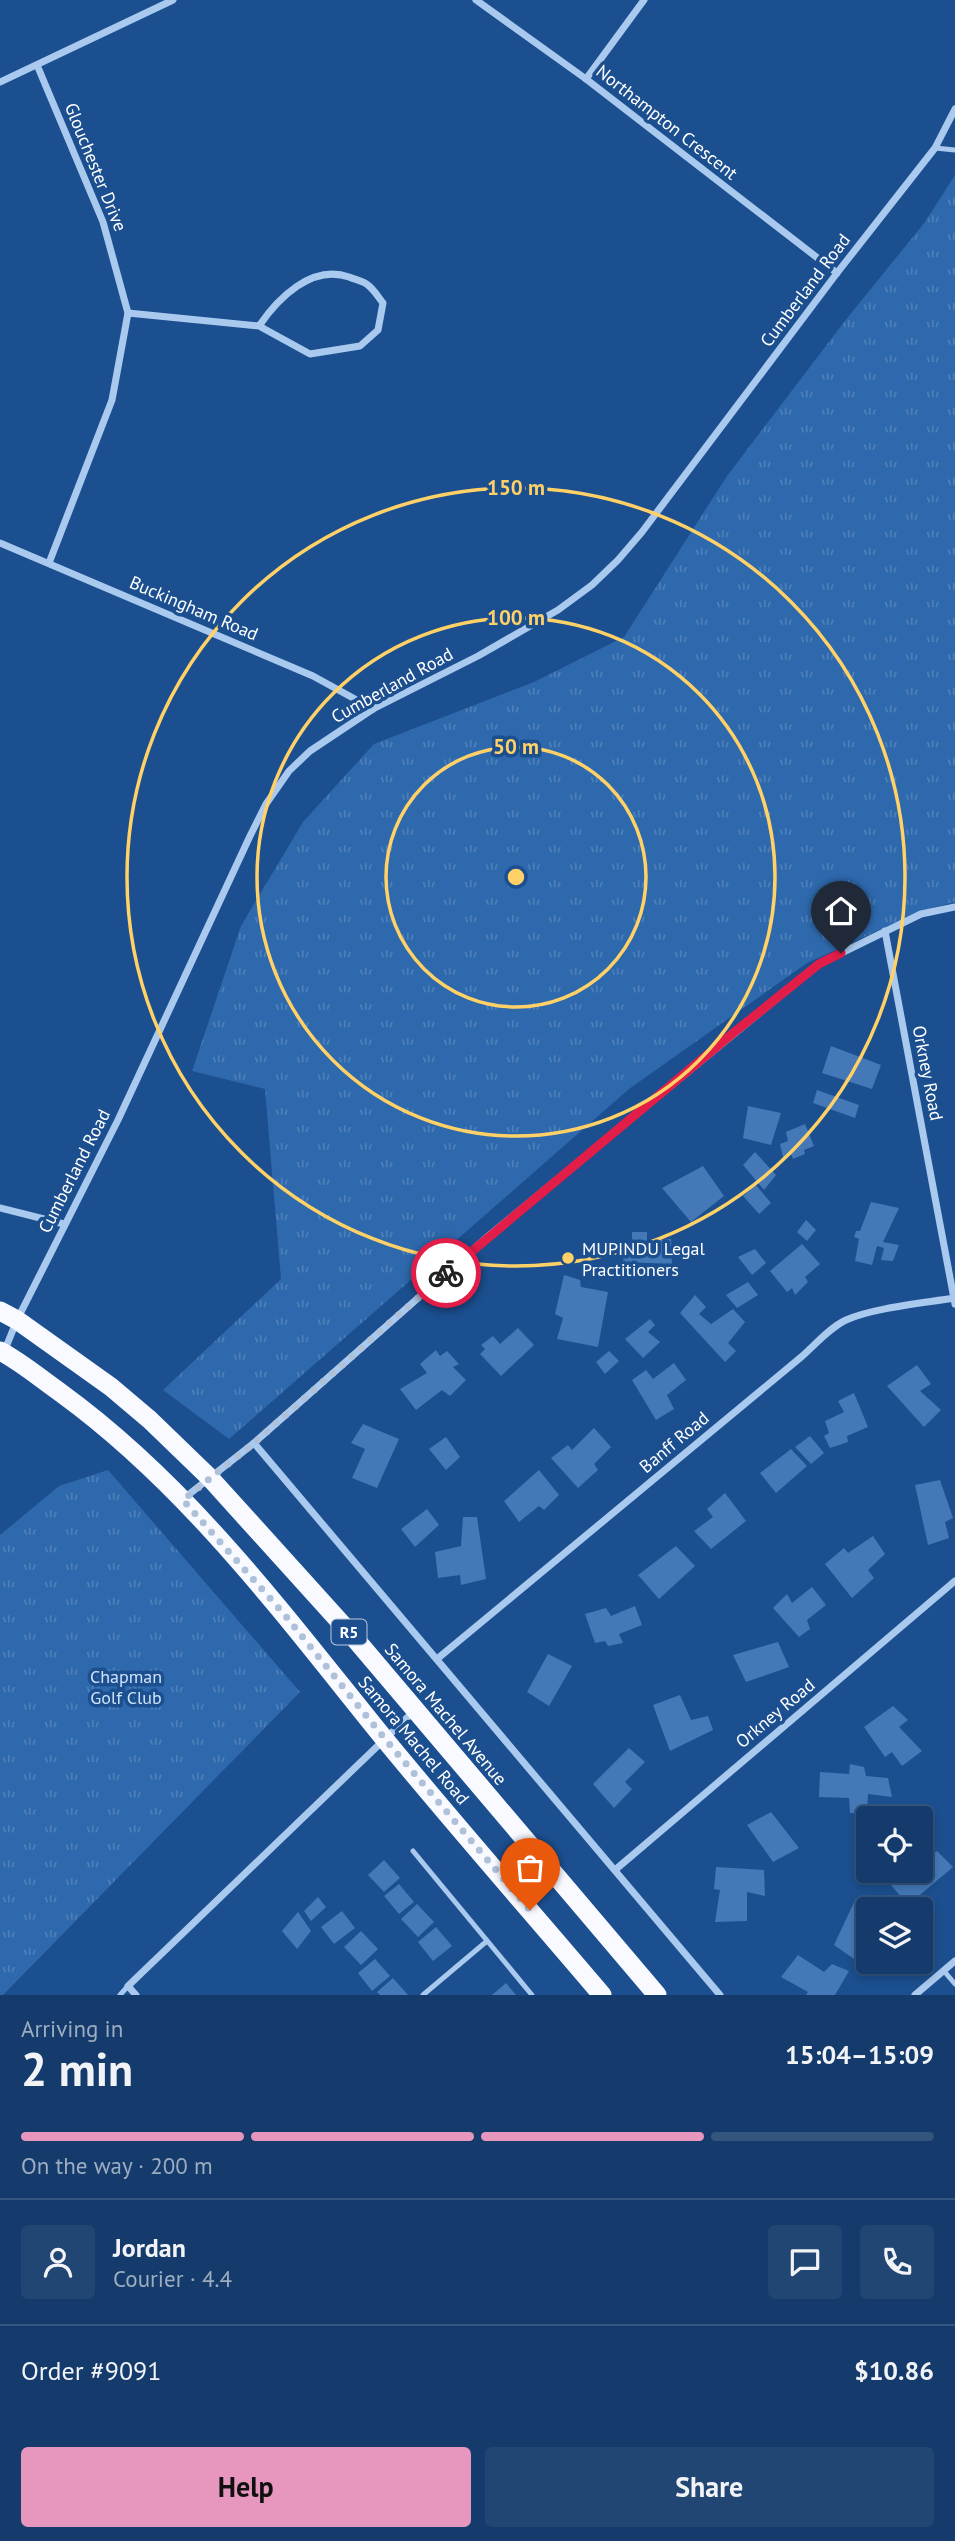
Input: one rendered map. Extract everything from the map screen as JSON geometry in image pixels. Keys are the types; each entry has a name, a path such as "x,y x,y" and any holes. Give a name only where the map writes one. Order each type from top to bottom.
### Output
{"highway":[{"name":"Samora Machel Avenue","path":"9,1315 111,1387 210,1478 351,1634 657,1995"},
{"name":"Samora Machel Road","path":"2,1352 81,1408 183,1500 284,1614 385,1739 602,1995"}],"street":[{"path":"0,82 173,0"},
{"name":"Northampton Crescent","path":"476,0 586,79 837,273"},
{"path":"586,79 644,0"},
{"name":"Glouchester Drive","path":"37,65 103,222 128,313 112,400 49,563"},
{"name":"Cumberland Road","path":"2,1352 9,1315 64,1224 118,1120 266,804 289,771 310,751 373,709 478,656 558,610 592,585 618,561 935,148 955,109"},
{"path":"128,313 258,326 310,354 360,346 378,330 383,303 368,284 342,275 322,275 295,286 273,305 258,326"},
{"name":"Buckingham Road","path":"0,543 313,676 373,709"},
{"path":"183,1500 254,1443 486,1238 819,964 922,915 955,907"},
{"name":"Orkney Road","path":"885,931 954,1301"},
{"path":"0,1208 64,1224"},
{"name":"Banff Road","path":"437,1659 789,1367 831,1329 846,1320 863,1315 954,1301"},
{"name":"Samora Machel Avenue","path":"254,1443 615,1870 679,1950 720,1995"},
{"name":"Orkney Road","path":"615,1870 955,1581"},
{"path":"136,1995 128,1986 415,1711"},
{"path":"915,1995 955,1961"}],"lane":[{"path":"935,148 955,150"},
{"path":"413,1851 532,1995"},
{"path":"423,1995 487,1941"},
{"path":"944,1971 955,1984"},
{"path":"120,1995 128,1986"}],"green space":[{"path":"955,175 955,902 921,911 807,963 629,1089 229,1439 163,1390 281,1279 265,1089 192,1071 241,926 303,822 374,744 534,682 624,637 727,476 844,322 925,222"},
{"name":"Chapman Golf Club","path":"108,1470 300,1692 3,1995 0,1995 0,1535 59,1486"}],"building":[{"path":"831,1046 881,1065 872,1089 822,1073"},
{"path":"817,1090 859,1105 855,1118 813,1103"},
{"path":"748,1106 781,1113 771,1145 743,1138"},
{"path":"805,1124 814,1146 793,1159 791,1154 783,1157 780,1144 788,1141 786,1132"},
{"path":"755,1152 776,1175 764,1190 743,1165"},
{"path":"703,1166 724,1196 691,1222 662,1188"},
{"path":"756,1185 771,1203 759,1214 743,1196"},
{"path":"871,1202 899,1208 883,1242 899,1245 893,1261 881,1260 884,1248 877,1246 872,1265 855,1261 859,1239 854,1237 856,1231 860,1231"},
{"path":"806,1220 816,1230 807,1241 797,1232"},
{"path":"632,1232 647,1232 647,1241 671,1239 672,1264 623,1262 625,1241 632,1241"},
{"path":"802,1244 820,1264 805,1277 808,1282 795,1295 792,1288 787,1292 770,1271"},
{"path":"755,1249 766,1263 752,1275 738,1257"},
{"path":"564,1275 580,1280 581,1287 608,1292 598,1347 557,1339 563,1318 555,1314"},
{"path":"748,1282 758,1295 737,1308 726,1295"},
{"path":"695,1295 706,1307 699,1314 711,1324 733,1309 745,1322 728,1343 736,1351 725,1362 680,1313"},
{"path":"650,1319 655,1325 648,1332 660,1342 643,1358 625,1339"},
{"path":"518,1328 534,1345 501,1376 480,1354 485,1349 481,1345 493,1336 500,1344"},
{"path":"436,1350 440,1356 447,1351 459,1364 453,1367 466,1380 450,1396 442,1390 416,1410 400,1389 427,1373 420,1364"},
{"path":"609,1351 619,1361 605,1374 596,1362"},
{"path":"674,1363 686,1380 667,1395 674,1409 656,1420 632,1380 646,1370 653,1379"},
{"path":"917,1365 931,1384 920,1391 941,1410 924,1427 887,1386"},
{"path":"854,1393 868,1427 847,1436 848,1442 830,1448 824,1436 829,1433 825,1421 844,1412 838,1401"},
{"path":"363,1424 399,1439 377,1488 352,1478 365,1449 351,1443"},
{"path":"594,1428 611,1447 594,1464 598,1470 578,1488 551,1458 568,1445 572,1450"},
{"path":"810,1436 824,1453 811,1464 795,1447"},
{"path":"446,1437 460,1457 446,1470 429,1449"},
{"path":"791,1449 807,1466 776,1493 760,1473"},
{"path":"539,1470 559,1495 544,1510 539,1506 519,1522 504,1501"},
{"path":"940,1480 953,1518 945,1522 949,1538 928,1545 915,1485"},
{"path":"725,1493 746,1521 711,1549 694,1531 713,1517 707,1509"},
{"path":"427,1509 439,1525 415,1547 401,1529"},
{"path":"463,1517 477,1517 486,1579 461,1585 460,1575 438,1578 435,1552 461,1546"},
{"path":"873,1536 885,1554 868,1570 874,1578 852,1598 825,1564 844,1548 848,1553"},
{"path":"676,1546 695,1566 659,1599 638,1575"},
{"path":"812,1587 826,1605 807,1620 810,1629 799,1637 773,1608 787,1594 792,1603"},
{"path":"635,1606 642,1625 619,1634 623,1643 608,1646 605,1641 595,1643 585,1614 606,1608 611,1616"},
{"path":"778,1642 789,1667 746,1682 733,1655"},
{"path":"548,1654 572,1666 549,1706 527,1692"},
{"path":"680,1695 691,1720 708,1716 713,1730 670,1751 653,1705"},
{"path":"893,1706 908,1720 899,1727 922,1751 902,1766 892,1752 885,1757 864,1727"},
{"path":"629,1748 645,1762 625,1782 632,1789 614,1808 593,1784"},
{"path":"850,1764 864,1767 866,1776 888,1778 892,1797 868,1794 867,1806 856,1806 856,1813 850,1813 849,1798 819,1797 820,1772 849,1774"},
{"path":"771,1812 799,1848 773,1862 747,1825"},
{"path":"937,1851 953,1867 917,1897 901,1897 889,1883 933,1883 933,1854"},
{"path":"384,1860 400,1878 384,1892 368,1875"},
{"path":"716,1867 764,1870 765,1896 747,1892 747,1921 715,1922 720,1890 714,1889"},
{"path":"399,1884 414,1902 399,1914 384,1896"},
{"path":"318,1897 326,1907 311,1921 304,1911"},
{"path":"856,1898 854,1959 834,1945"},
{"path":"417,1904 434,1922 418,1937 401,1919"},
{"path":"342,1911 355,1928 334,1944 321,1927"},
{"path":"298,1912 311,1931 297,1949 282,1931"},
{"path":"436,1927 452,1946 433,1961 418,1942"},
{"path":"361,1931 378,1949 361,1965 344,1947"},
{"path":"798,1955 824,1972 832,1964 849,1971 835,1995 806,1995 808,1992 781,1977"},
{"path":"375,1959 390,1976 372,1991 358,1973"},
{"path":"393,1978 408,1995 380,1995 377,1992"},
{"path":"506,1983 516,1995 492,1995"}],"way so far":[{"path":"446,1273 254,1443 183,1500 284,1614 385,1739 530,1910"}],"place":[{"name":"MUPINDU Legal Practitioners","path":"568,1258"}],"route":[{"path":"446,1273 732,1034 819,964 841,953"}]}
